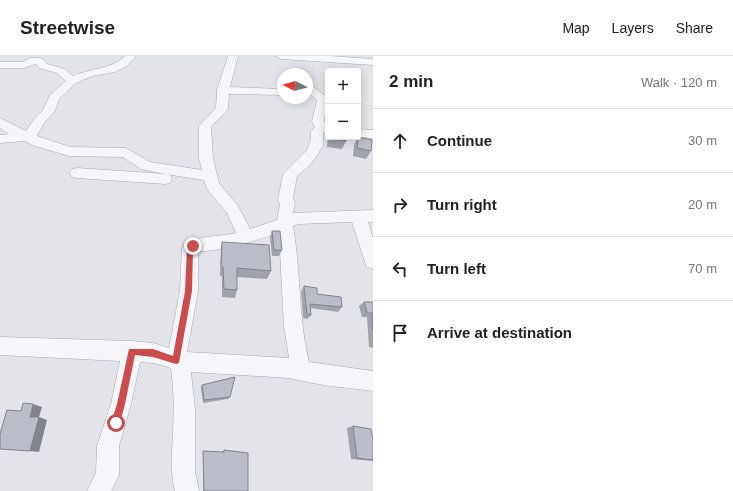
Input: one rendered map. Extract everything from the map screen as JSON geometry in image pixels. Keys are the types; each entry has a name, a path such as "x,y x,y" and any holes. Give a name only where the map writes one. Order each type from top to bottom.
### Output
{"street":[{"path":"0,139 26,136 34,131 39,121 49,111 54,97 66,89 72,81 89,74 111,70 123,64 131,56"},
{"path":"232,56 223,90 222,109 204,126 206,158 210,179 233,210 245,235"},
{"path":"281,56 313,61 373,62"},
{"path":"0,65 24,65 30,61 38,61 43,66 61,71 72,81"},
{"path":"223,90 277,92"},
{"path":"301,370 293,331 288,247 284,223 285,209 288,202 285,200 290,174 308,160 319,141 317,132 325,128 318,121 323,99 313,92"},
{"path":"0,122 37,142 56,146 69,151 126,153 146,166 210,179"},
{"path":"361,133 373,134"},
{"path":"77,173 210,179"},
{"path":"187,491 183,478 183,386 177,361 189,291 190,248 193,246 230,241 245,235 271,229 297,218 365,216 373,262"},
{"path":"0,346 81,351 132,351 153,353 177,361 265,366 373,381"},
{"path":"99,491 107,475 108,446 121,404 132,351"}],"building":[{"path":"361,138 372,140 371,151 357,148 358,140 361,140"},
{"path":"272,231 280,231 282,250 274,250"},
{"path":"222,242 269,245 271,271 237,268 237,290 224,289 223,267 221,267"},
{"path":"304,286 317,288 317,294 341,297 342,307 310,304 311,315 307,314"},
{"path":"364,302 373,302 373,330 372,313 367,313"},
{"path":"235,377 230,397 204,400 202,385"},
{"path":"23,403 33,404 30,417 39,417 30,451 0,449 0,434 7,410 21,411"},
{"path":"353,426 371,429 373,440 373,460 357,458"},
{"path":"224,450 248,453 248,491 204,491 203,451 224,452"}],"route":[{"path":"116,423 132,351 164,355 176,360 189,291 190,248 193,246"}]}
